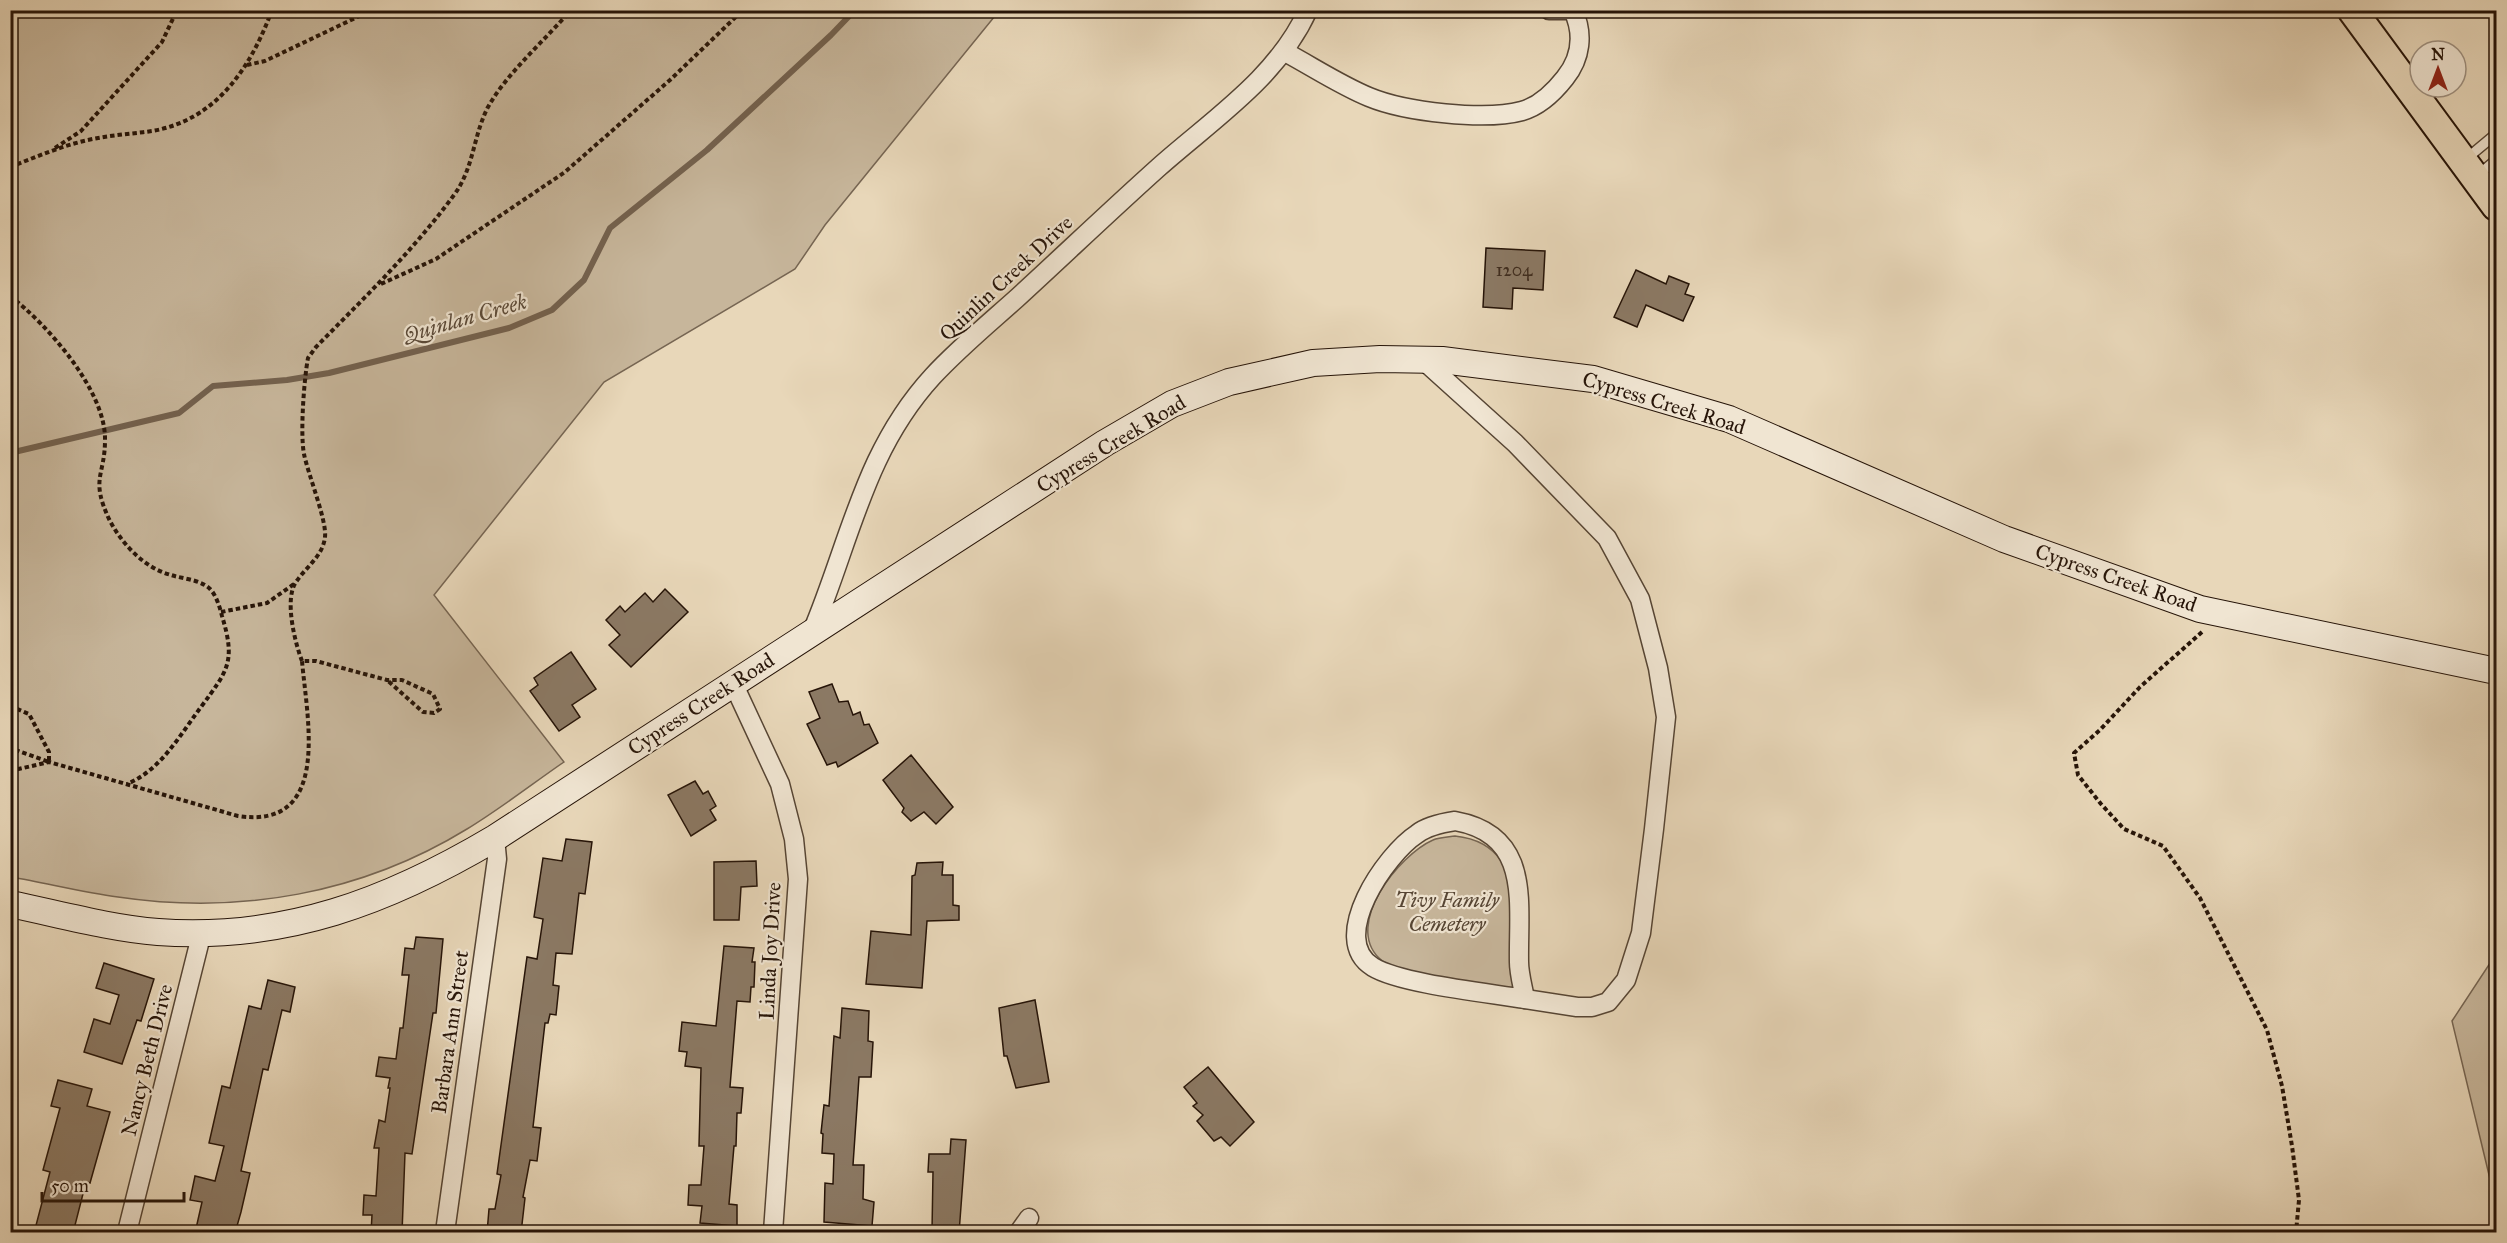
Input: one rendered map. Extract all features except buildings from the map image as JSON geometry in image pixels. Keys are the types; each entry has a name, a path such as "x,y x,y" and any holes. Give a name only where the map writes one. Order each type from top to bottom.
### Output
{"main road":[{"path":"2352,10 2478,166 2496,206"},
{"name":"Cypress Creek Road","path":"10,904 116,926 158,932 269,928 302,923 338,912 440,871 495,838 1105,443 1172,404 1228,382 1313,363 1380,359 1423,360 1501,365 1593,378 1729,419 2004,539 2200,609 2496,671"}],"street":[{"name":"Quinlin Creek Drive","path":"812,632 829,592 874,460 900,417 933,376 1159,167 1257,82 1285,52 1308,10"},
{"path":"1285,52 1370,98 1413,110 1492,116 1524,111 1552,94 1572,69 1581,43 1578,21 1573,10 1549,10"},
{"path":"1423,360 1515,443 1607,538 1640,599 1658,668 1665,717 1641,933 1626,980 1608,1002 1592,1007 1577,1007 1525,999 1406,979 1374,968 1361,957 1357,941 1358,921 1365,899 1395,852 1418,833 1455,821 1488,831 1504,846 1515,868 1519,890 1519,966 1525,999"},
{"name":"Linda Joy Drive","path":"733,683 780,784 792,829 798,879 773,1233"},
{"name":"Barbara Ann Street","path":"445,1233 497,859 495,838"},
{"name":"Nancy Beth Drive","path":"128,1233 202,932"}],"lane":[{"path":"2478,166 2496,134"}],"path":[{"path":"52,150 81,131 162,42 177,10"},
{"path":"10,167 52,150 118,134 172,126 204,110 228,90 246,66 261,41 272,10"},
{"path":"246,66 265,61 372,10"},
{"path":"221,612 267,603 294,584 323,549 326,535 325,522 303,451 308,358 316,346 380,285 464,181 471,165 481,124 502,88 571,10"},
{"path":"380,285 436,259 565,172 670,80 743,10"},
{"path":"10,296 46,327 100,407 105,440 98,490 117,534 131,551 154,568 210,588 221,612 230,643 230,661 221,680 159,763 141,778 127,784"},
{"path":"10,748 50,762 238,816 255,819 271,817 285,810 299,793 308,769 309,751 302,662 291,628 294,584"},
{"path":"2223,613 2140,687 2100,730 2074,753 2078,776 2101,804 2124,829 2163,846 2200,898 2267,1030 2282,1086 2292,1146 2299,1200 2296,1233"},
{"path":"302,662 353,669 423,688 433,694 440,709 434,713 423,712 387,680"},
{"path":"10,706 29,714 50,752 50,762"},
{"path":"10,771 50,762"}],"green space":[{"path":"11,10 999,11 825,225 795,269 604,382 434,595 564,762 467,829 385,870 342,884 298,894 254,901 209,903 163,902 118,897 11,877"},
{"name":"Tivy Family Cemetery","path":"1455,836 1475,841 1493,851 1502,862 1507,874 1514,906 1516,991 1444,981 1406,972 1390,966 1379,958 1370,944 1368,927 1372,910 1380,892 1392,875 1419,848 1435,839"},
{"path":"2496,954 2496,1204 2452,1021"}],"waterway":[{"name":"Quinlan Creek","path":"10,453 179,413 213,386 287,380 329,373 509,328 552,310 584,280 610,228 707,150 855,10"}]}
